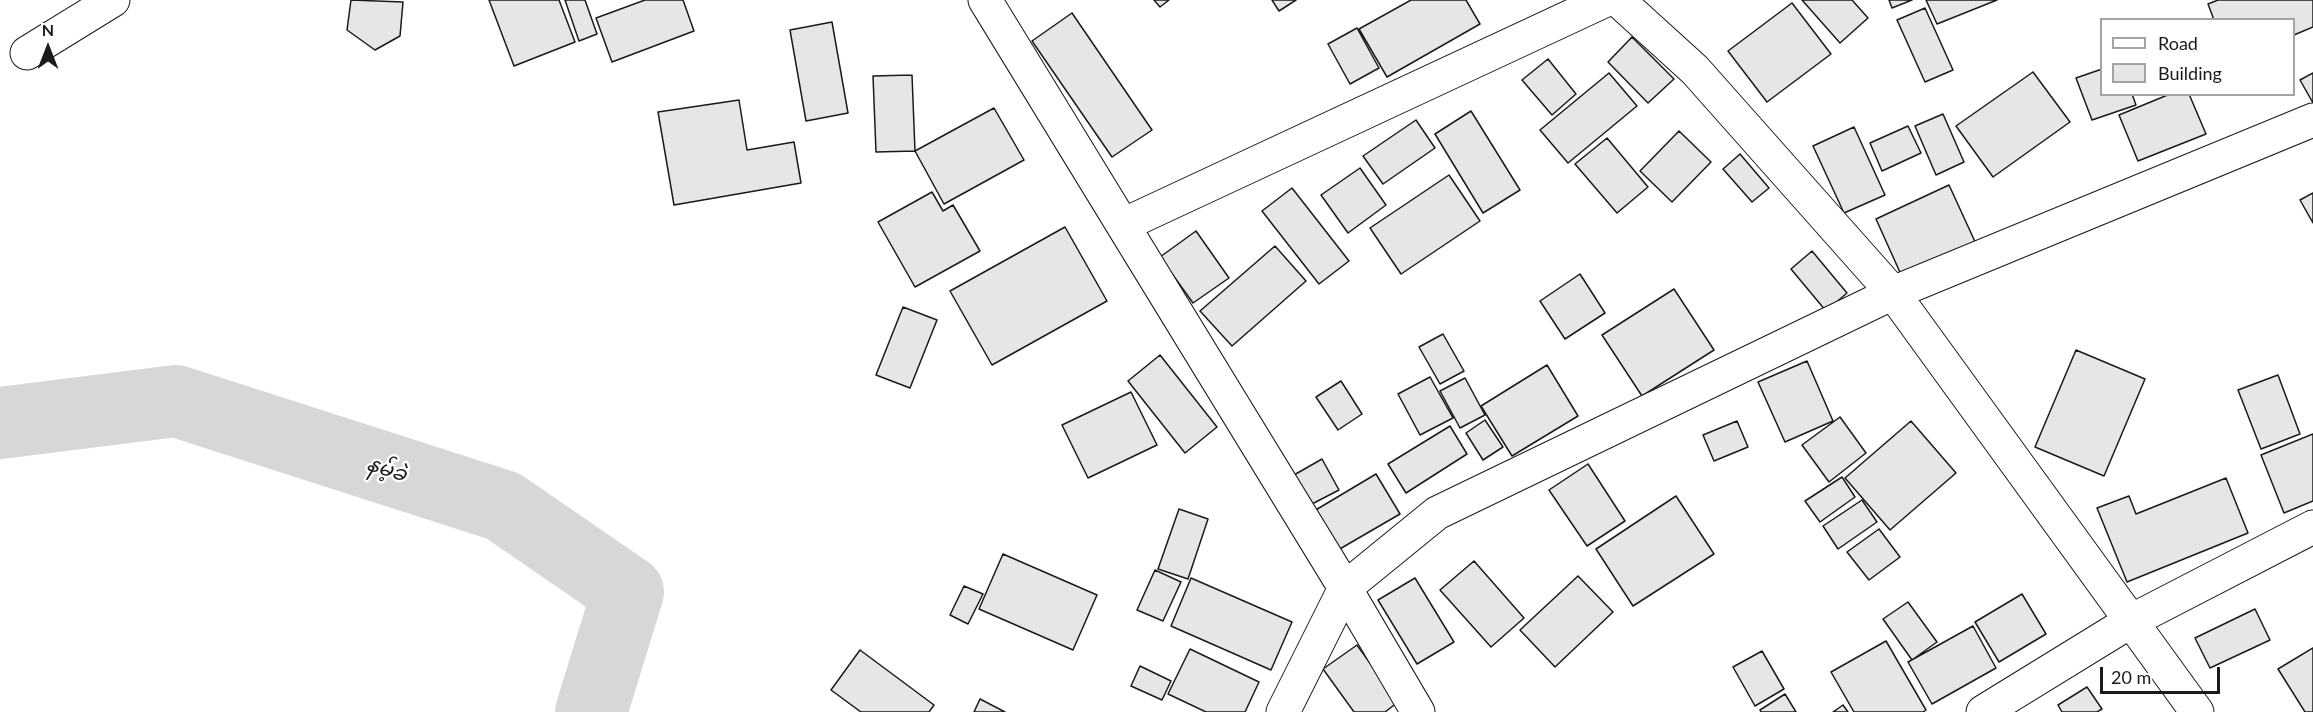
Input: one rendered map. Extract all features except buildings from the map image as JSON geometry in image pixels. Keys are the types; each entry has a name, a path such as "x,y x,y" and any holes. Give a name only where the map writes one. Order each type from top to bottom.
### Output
{"street":[{"path":"27,53 113,0"},
{"path":"985,0 1345,588 1418,712"},
{"path":"1123,225 1606,0"},
{"path":"1618,0 1695,70 1893,293 2197,712"},
{"path":"1283,712 1345,588 1437,513 1893,293 2313,120"},
{"path":"1983,712 2131,621 2313,527"}],"waterway":[{"name":"နမ့်ခဲ","path":"0,423 176,401 503,506 628,592 591,712"}]}
